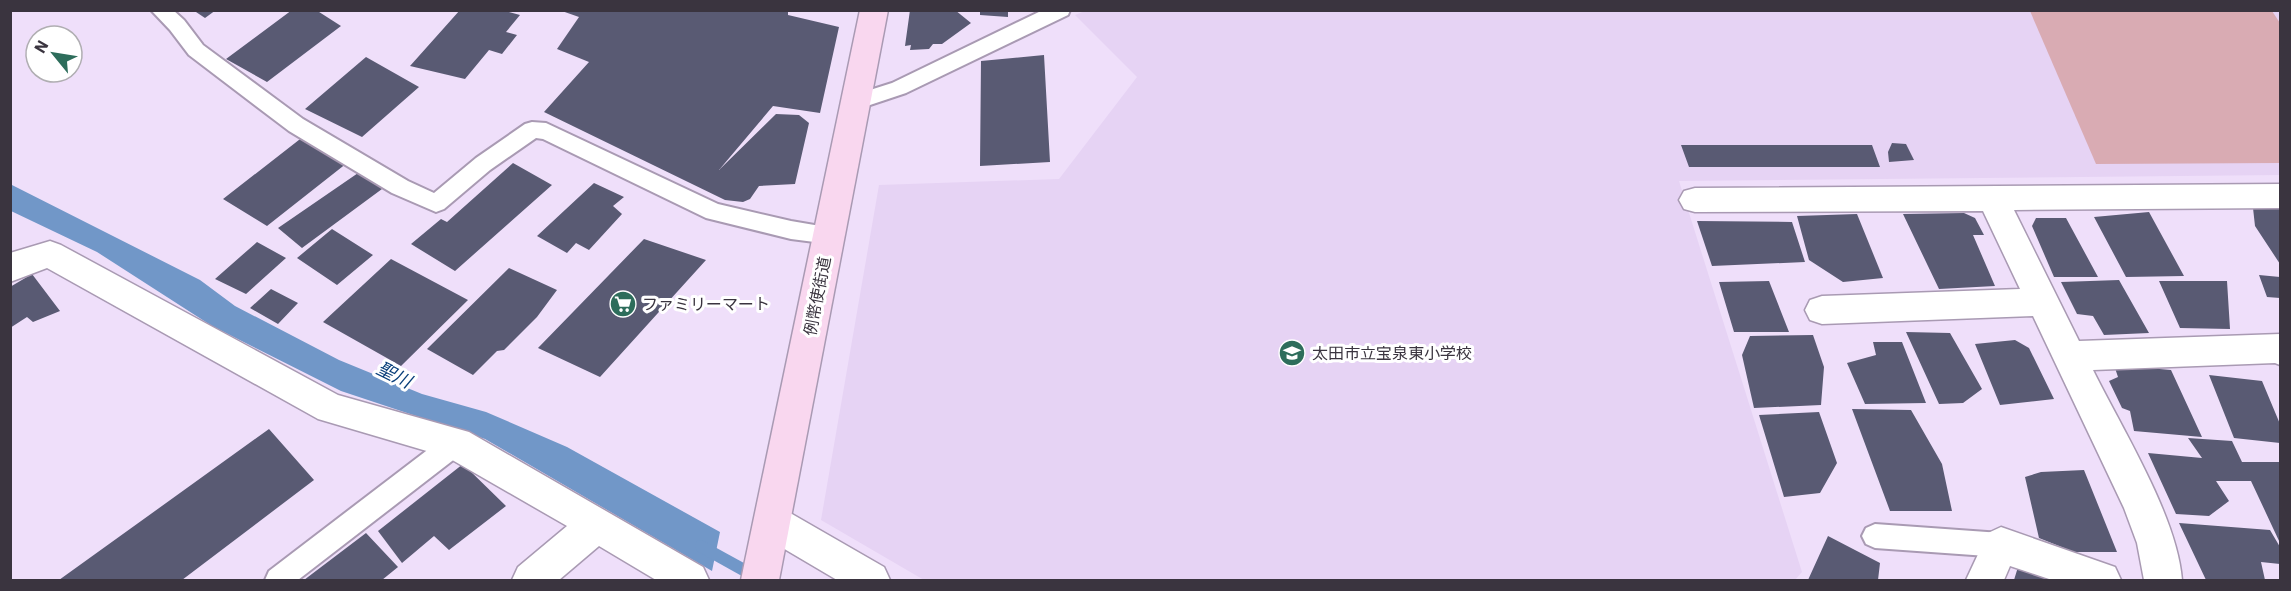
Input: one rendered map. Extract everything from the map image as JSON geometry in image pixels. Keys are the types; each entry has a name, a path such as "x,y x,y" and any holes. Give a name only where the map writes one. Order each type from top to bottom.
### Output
{"main road":[{"name":"例幣使街道","path":"760,580 874,10"}],"street":[{"path":"1695,200 2280,196"},
{"path":"1994,199 2153,535 2163,569 2163,580"},
{"path":"10,269 22,262 50,254 330,408 456,443 690,580"},
{"path":"1822,310 2043,302"},
{"path":"2069,356 2279,348 2280,350"},
{"path":"531,580 597,524"},
{"path":"769,533 871,580"},
{"path":"1985,580 2001,545 2102,580"}],"lane":[{"path":"160,10 177,25 196,50 296,125 400,187 436,203 483,164 532,130 546,131 714,212 791,230 830,235"},
{"path":"855,102 899,88 1061,10"},
{"path":"279,580 456,443"},
{"path":"1875,536 2001,545"}],"shaded area":[{"name":"太田市立宝泉東小学校","path":"2279,10 2280,175 1679,181 1802,572 1795,580 924,580 821,520 879,185 1059,179 1137,77 1075,15 1085,11"},
{"path":"2030,11 2272,11 2280,23 2280,163 2096,164"}],"water":[{"path":"10,184 200,280 235,306 339,360 422,394 486,412 567,447 720,532 712,571 485,439 341,391 212,326 97,252 11,211"}],"building":[{"path":"193,10 216,10 205,18"},
{"path":"292,10 316,10 341,26 267,82 226,59"},
{"path":"460,10 501,10 520,15 506,32 517,35 502,54 489,50 465,79 410,66"},
{"path":"559,10 788,10 788,15 839,27 820,113 773,106 719,170 776,114 799,115 809,123 795,184 759,186 750,199 743,202 725,200 544,112 589,62 557,49 579,17"},
{"path":"910,10 955,10 971,23 942,44 933,44 929,49 910,50 911,45 905,46"},
{"path":"980,10 1008,10 1008,17 980,15"},
{"path":"1044,55 1050,162 980,166 981,61"},
{"path":"366,57 419,87 362,137 305,109"},
{"path":"304,136 347,163 267,226 223,199"},
{"path":"1892,143 1906,144 1914,160 1889,162 1888,152"},
{"path":"1681,145 1872,145 1880,167 1689,167"},
{"path":"513,163 552,185 455,271 411,244 441,219 447,222"},
{"path":"361,171 382,189 302,248 278,228"},
{"path":"594,183 624,197 613,206 622,214 589,250 576,243 567,253 537,236"},
{"path":"2253,208 2280,209 2280,264 2255,226"},
{"path":"2149,212 2184,276 2126,277 2094,217"},
{"path":"1964,213 1975,218 1984,235 1973,235 1995,286 1939,289 1903,214"},
{"path":"1857,214 1883,278 1843,282 1809,260 1797,216"},
{"path":"2036,218 2066,218 2098,277 2054,277 2032,226"},
{"path":"1697,221 1792,222 1805,262 1712,266"},
{"path":"332,229 373,255 337,285 297,258"},
{"name":"ファミリーマート","path":"644,239 706,260 600,377 538,348"},
{"path":"257,242 286,258 246,294 215,279"},
{"path":"391,259 468,300 401,366 323,322"},
{"path":"509,268 557,290 537,317 504,350 497,351 473,375 427,349"},
{"path":"32,274 60,311 33,322 27,317 10,328 10,287"},
{"path":"2259,275 2280,277 2280,298 2267,297"},
{"path":"2119,280 2149,333 2104,335 2093,316 2077,314 2061,282"},
{"path":"1769,281 1789,332 1734,332 1719,282"},
{"path":"2159,281 2227,281 2230,329 2180,328"},
{"path":"271,289 298,303 278,324 250,308"},
{"path":"1906,332 1950,333 1982,389 1963,403 1939,404"},
{"path":"1813,335 1824,367 1821,405 1754,408 1742,355 1750,336"},
{"path":"2015,340 2029,348 2054,399 2000,405 1975,344"},
{"path":"1873,342 1902,342 1926,403 1865,404 1847,363 1876,355"},
{"path":"2114,365 2171,370 2202,437 2134,431 2130,411 2122,408 2109,381 2118,377"},
{"path":"2209,375 2262,381 2280,424 2280,443 2234,438"},
{"path":"1852,409 1911,410 1942,464 1952,511 1890,511"},
{"path":"1819,412 1837,463 1820,493 1784,497 1759,415"},
{"path":"269,429 314,480 182,580 59,580"},
{"path":"2188,438 2232,441 2242,462 2280,462 2280,543 2251,481 2216,481 2229,501 2209,516 2176,514 2148,453 2202,458"},
{"path":"463,464 506,506 449,550 434,536 402,563 378,531"},
{"path":"2084,470 2117,552 2074,552 2039,538 2025,477 2041,472"},
{"path":"2179,523 2270,530 2280,547 2280,564 2261,562 2265,580 2206,580"},
{"path":"366,533 398,567 382,580 304,580"},
{"path":"1828,536 1880,563 1878,580 1808,580"},
{"path":"2030,562 2074,580 2014,580 2018,567"}],"waterway":[{"name":"聖川","path":"702,546 761,580"}],"place":[{"name":"ファミリーマート","path":"623,304"},
{"name":"太田市立宝泉東小学校","path":"1292,353"}]}
